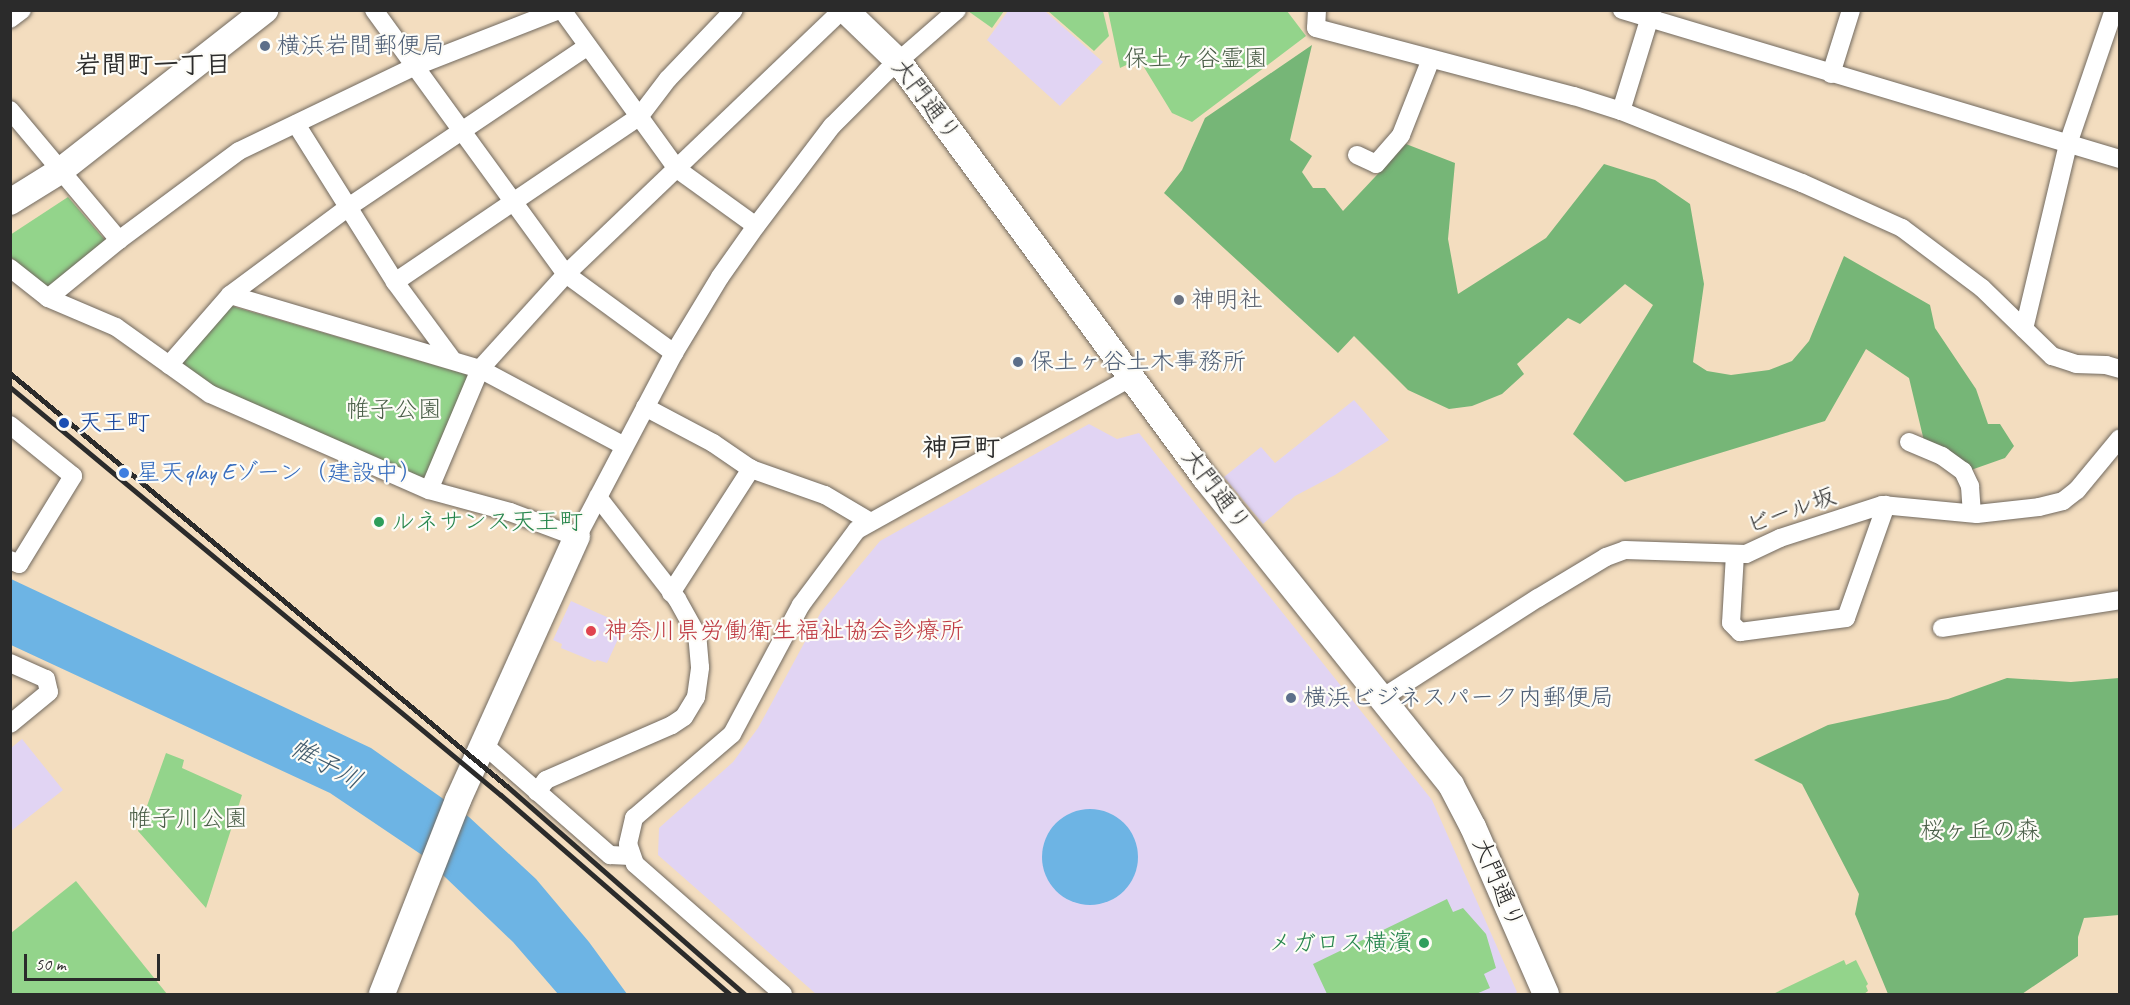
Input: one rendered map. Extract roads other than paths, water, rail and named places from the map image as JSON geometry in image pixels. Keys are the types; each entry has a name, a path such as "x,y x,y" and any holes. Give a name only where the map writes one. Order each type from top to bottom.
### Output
{"street":[{"path":"10,19 22,10"},
{"path":"10,202 60,171 265,10"},
{"path":"374,10 566,273 674,353"},
{"path":"48,298 119,240 239,151 416,66 561,10 677,169 756,226"},
{"path":"395,282 513,200 639,117 668,79 734,10"},
{"path":"429,490 480,369 566,273 844,10"},
{"name":"大門通り","path":"844,10 899,62 1130,378 1252,537 1451,785 1473,826 1546,994"},
{"path":"382,994 458,800 577,537 674,353 720,277 832,126 957,10"},
{"path":"1317,10 1316,28 1621,111 1802,183 1902,228 1982,288 2052,356 2076,364 2106,365 2120,369"},
{"path":"1622,10 1651,15 1831,74 2120,159"},
{"path":"1831,74 1851,10"},
{"path":"2024,329 2068,144 2114,10"},
{"path":"1621,111 1651,15"},
{"path":"168,365 230,295 347,208 588,46"},
{"path":"1357,155 1376,164 1401,135 1431,59"},
{"path":"10,110 119,240"},
{"path":"296,124 395,282 451,358"},
{"path":"10,267 48,298 116,327 210,394 429,490 510,512 577,537"},
{"path":"230,295 451,358 480,369 624,446"},
{"path":"783,994 640,870 631,856 629,837 634,819 732,734 801,604 857,530 869,521 1130,378"},
{"path":"645,407 713,443 751,469 825,495 869,521"},
{"path":"10,425 73,476 19,564 10,560"},
{"name":"ビール坂","path":"1382,698 1606,557 1625,550 1746,554 1780,538 1886,505 1972,513 2039,507 2063,501 2077,490 2120,438"},
{"path":"1910,442 1942,456 1963,471 1970,486 1972,513"},
{"path":"671,593 751,469"},
{"path":"537,792 546,780 634,743 684,717 696,697 700,667 697,635 671,593 598,497"},
{"path":"1735,554 1731,623 1740,632 1846,618 1854,614 1886,505"},
{"path":"1942,628 2120,600"},
{"path":"10,663 46,679 49,692 10,724"},
{"path":"483,744 610,855 631,856"}],"water":[{"name":"帷子川","path":"11,579 371,748 469,817 536,879 589,942 627,994 558,994 513,942 422,855 330,793 11,645"},
{"path":"1090,809 1109,812 1124,823 1135,838 1138,857 1135,876 1124,891 1109,902 1090,905 1071,902 1056,891 1045,876 1042,857 1045,838 1056,823 1071,812"}],"railway":[{"path":"10,373 507,786 745,994"},
{"path":"10,387 501,795 730,994"}],"place":[{"name":"横浜岩間郵便局","path":"265,46"},
{"name":"神明社","path":"1179,300"},
{"name":"保土ヶ谷土木事務所","path":"1018,362"},
{"name":"天王町","path":"64,423"},
{"name":"星天qlay Eゾーン（建設中）","path":"124,473"},
{"name":"ルネサンス天王町","path":"379,522"},
{"name":"神奈川県労働衛生福祉協会診療所","path":"591,631"},
{"name":"横浜ビジネスパーク内郵便局","path":"1291,698"},
{"name":"メガロス横濱","path":"1424,943"}],"district":[{"name":"岩間町一丁目","path":"153,65"},
{"name":"神戸町","path":"961,448"}],"park label":[{"name":"保土ヶ谷霊園","path":"1196,59"},
{"name":"帷子公園","path":"394,410"},
{"name":"帷子川公園","path":"188,819"},
{"name":"桜ヶ丘の森","path":"1980,831"}]}
